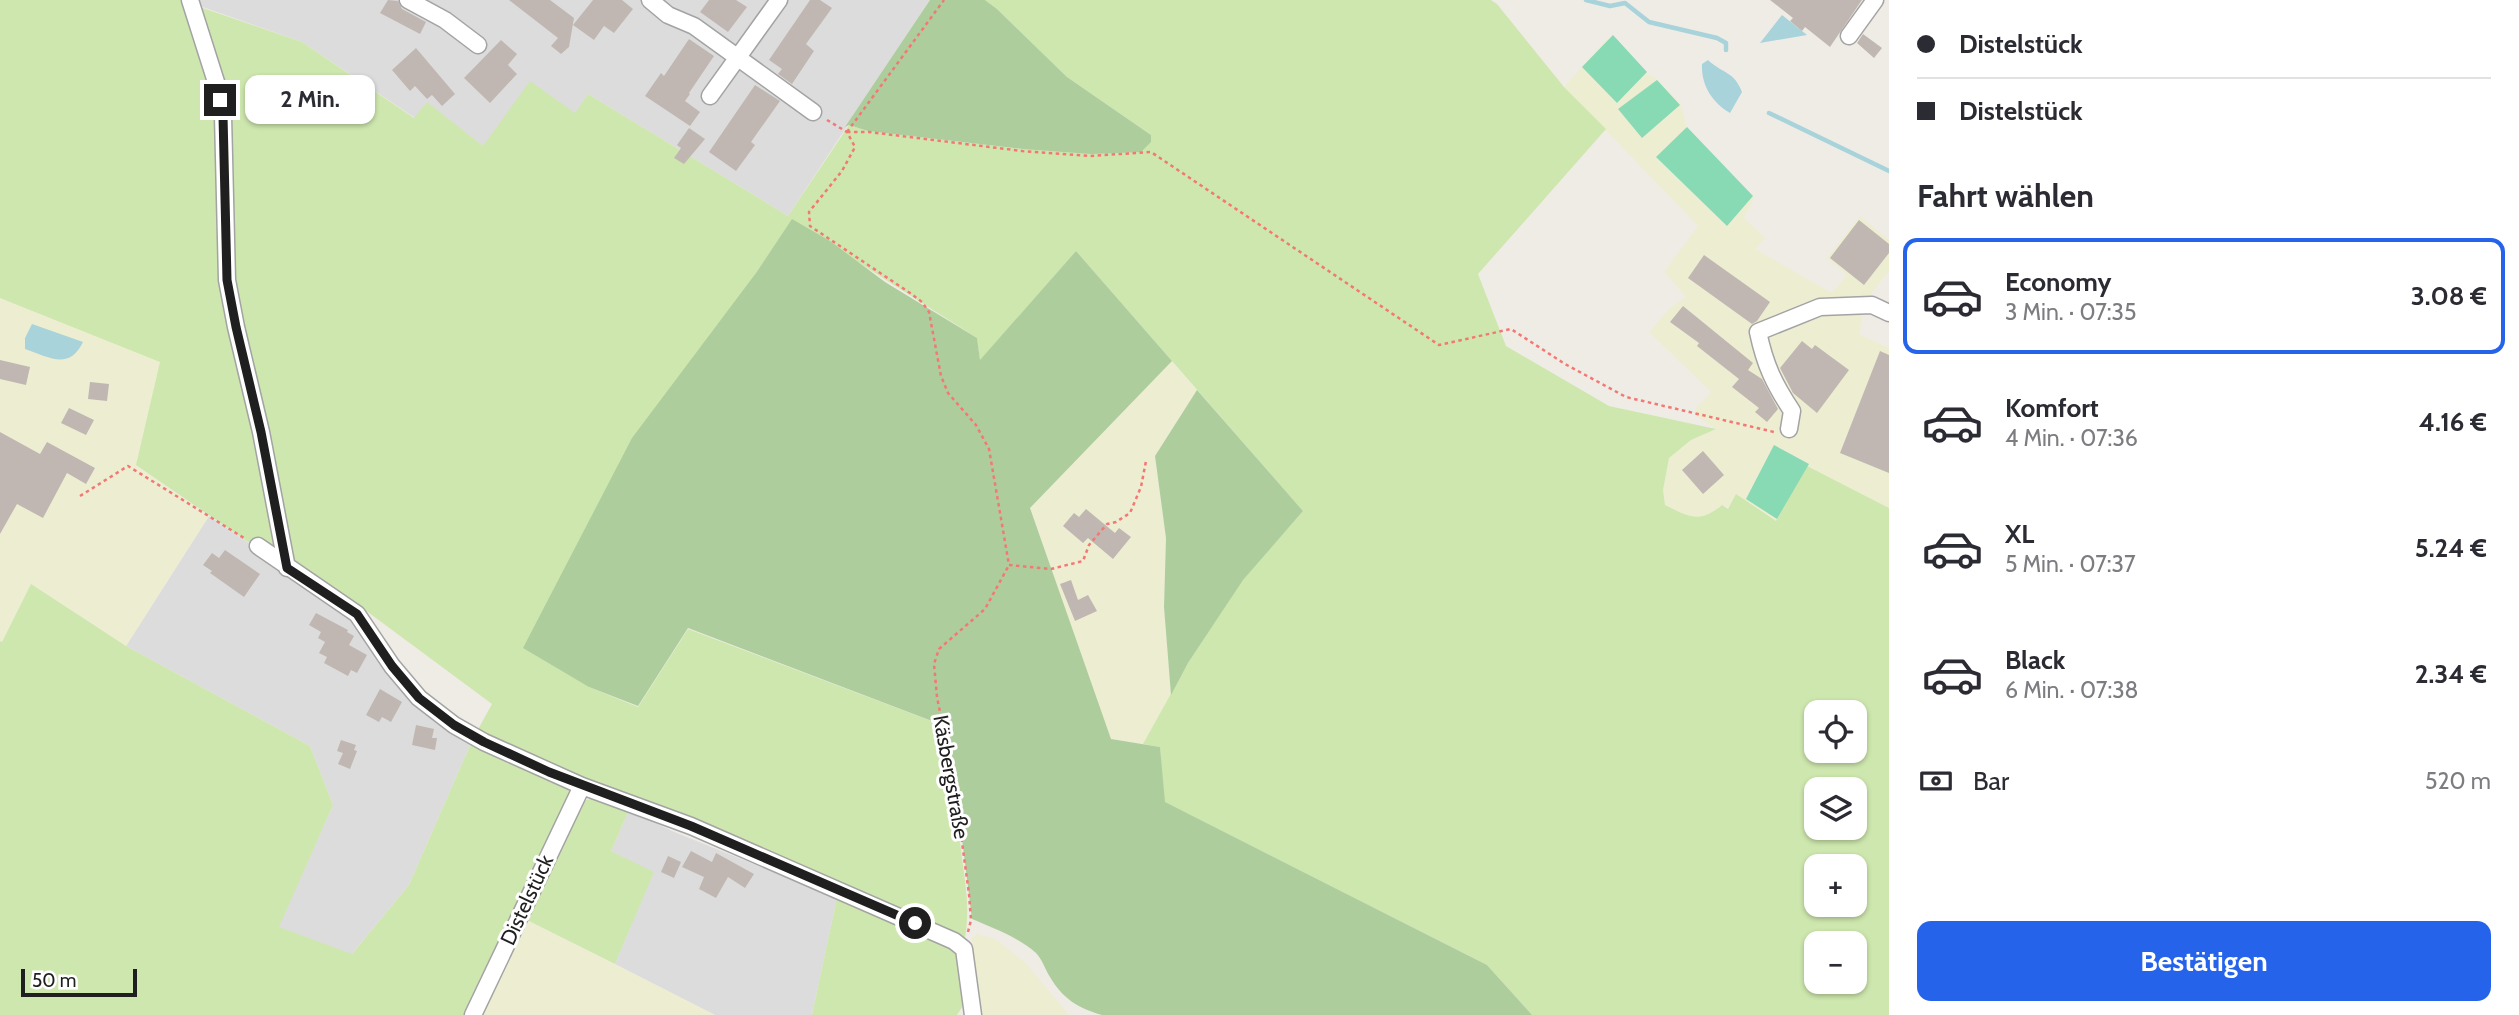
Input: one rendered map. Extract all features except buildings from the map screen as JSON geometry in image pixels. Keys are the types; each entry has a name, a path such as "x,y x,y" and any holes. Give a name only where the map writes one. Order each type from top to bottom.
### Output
{"street":[{"path":"190,0 217,85 223,116 227,280 261,432 287,568"},
{"path":"408,0 446,20 478,45"},
{"path":"650,0 668,15 694,26 813,112"},
{"path":"710,96 779,0"},
{"path":"1850,36 1875,0"},
{"path":"1789,429 1792,411 1764,361 1758,332 1820,307 1871,305 1889,313"},
{"path":"258,546 357,614 392,666 419,698 454,725 484,742 582,786 691,826 954,941 964,949 972,1015"},
{"name":"Distelstück","path":"472,1015 582,786"}],"path":[{"path":"847,132 944,0"},
{"path":"813,112 847,132 870,132 1022,151 1079,155 1151,152 1439,345 1511,329 1564,364 1626,397 1777,433 1789,429"},
{"path":"847,132 855,147 842,172 809,212 810,226 910,293 922,302 929,312 941,376 948,393 976,425 989,449 1009,565 1051,569 1083,561 1089,545 1107,524 1130,513 1141,487 1146,461"},
{"path":"80,496 128,466 258,546"},
{"name":"Käsbergstraße","path":"964,949 971,920 969,894 934,664 939,649 985,609 1009,565"}],"shaded area":[{"path":"193,0 930,0 788,216 588,94 575,114 530,82 484,147 427,103 415,118 302,42 194,4"},
{"path":"209,516 342,606 472,741 409,885 351,955 278,927 333,805 310,746 126,646"},
{"path":"629,810 672,831 837,898 812,1015 715,1015 615,964 653,873 611,851"}],"green space":[{"path":"0,0 189,0 215,86 226,280 286,566 136,465 160,362 0,298"},
{"path":"930,0 985,0 1067,77 1151,135 1151,142 1141,152 1091,154 1023,149 868,131 849,125 845,127"},
{"path":"985,0 1491,0 1497,4 1564,87 1606,129 1478,274 1506,346 1609,406 1716,429 1691,440 1669,458 1663,490 1665,505 1681,513 1700,517 1722,505 1728,509 1736,494 1776,521 1807,466 1889,508 1889,1015 1532,1015 1487,965 1164,802 1160,747 1143,744 1188,663 1243,579 1303,511 1076,251 980,361 977,338 792,220 756,273 589,687 638,707 688,629 942,725 966,885 967,919 964,943 476,733 492,704 357,604 291,567 237,328 224,115 194,5 302,42 414,118 427,102 483,146 530,81 575,113 588,94 788,216 849,125 868,131 1023,149 1151,142 1151,135 1067,77"},
{"path":"1613,35 1647,72 1617,103 1582,67"},
{"path":"1608,38 1644,73 1656,78 1681,105 1687,128 1754,198 1744,218 1765,238 1755,249 1832,293 1847,275 1827,258 1860,216 1889,240 1889,271 1865,302 1859,334 1889,348 1889,508 1807,466 1776,521 1721,505 1709,516 1691,518 1665,505 1663,490 1669,457 1691,440 1716,429 1696,416 1696,408 1711,392 1649,332 1670,308 1686,297 1664,272 1698,226 1564,87"},
{"path":"1657,80 1680,105 1642,138 1618,109"},
{"path":"1687,127 1753,196 1727,226 1656,157"},
{"path":"792,219 830,241 885,282 977,338 980,360 1076,251 1172,361 1030,508 1111,739 1160,747 1165,802 1487,965 1532,1015 1102,1015 1093,1012 1078,1006 1060,991 1038,955 1029,947 972,919 945,726 688,628 638,706 589,687 523,648 632,438 756,273"},
{"path":"0,298 161,362 136,465 209,516 126,646 31,584 2,642 0,641"},
{"path":"1172,361 1197,390 1155,456 1166,538 1164,607 1171,695 1143,744 1111,740 1030,508"},
{"path":"1197,390 1303,511 1243,580 1188,663 1171,695 1164,607 1166,538 1155,456"},
{"path":"1774,445 1809,464 1777,519 1746,499"},
{"path":"31,584 126,646 310,746 333,805 279,927 352,954 409,885 472,741 574,787 470,1015 0,1015 0,641 2,642"},
{"path":"591,799 629,810 611,851 654,872 615,964 527,920 581,807 586,800"},
{"path":"837,898 954,946 960,956 964,1004 957,1015 812,1015"},
{"path":"527,920 715,1015 482,1015"},
{"path":"977,934 995,939 1026,963 1069,1015 980,1015 972,938"}],"water":[{"path":"1782,15 1807,35 1760,43"},
{"path":"1708,60 1732,76 1742,92 1730,113 1713,98 1703,79 1702,64"},
{"path":"32,324 83,342 77,351 65,359 25,349 25,338"}],"waterway":[{"path":"1586,0 1610,6 1625,3 1649,22 1717,38 1726,43 1726,50"},
{"path":"1769,113 1889,171"}],"route":[{"path":"220,100 223,116 227,280 261,432 287,568 357,614 392,666 419,698 454,725 484,742 582,786 691,826 915,923"}]}
